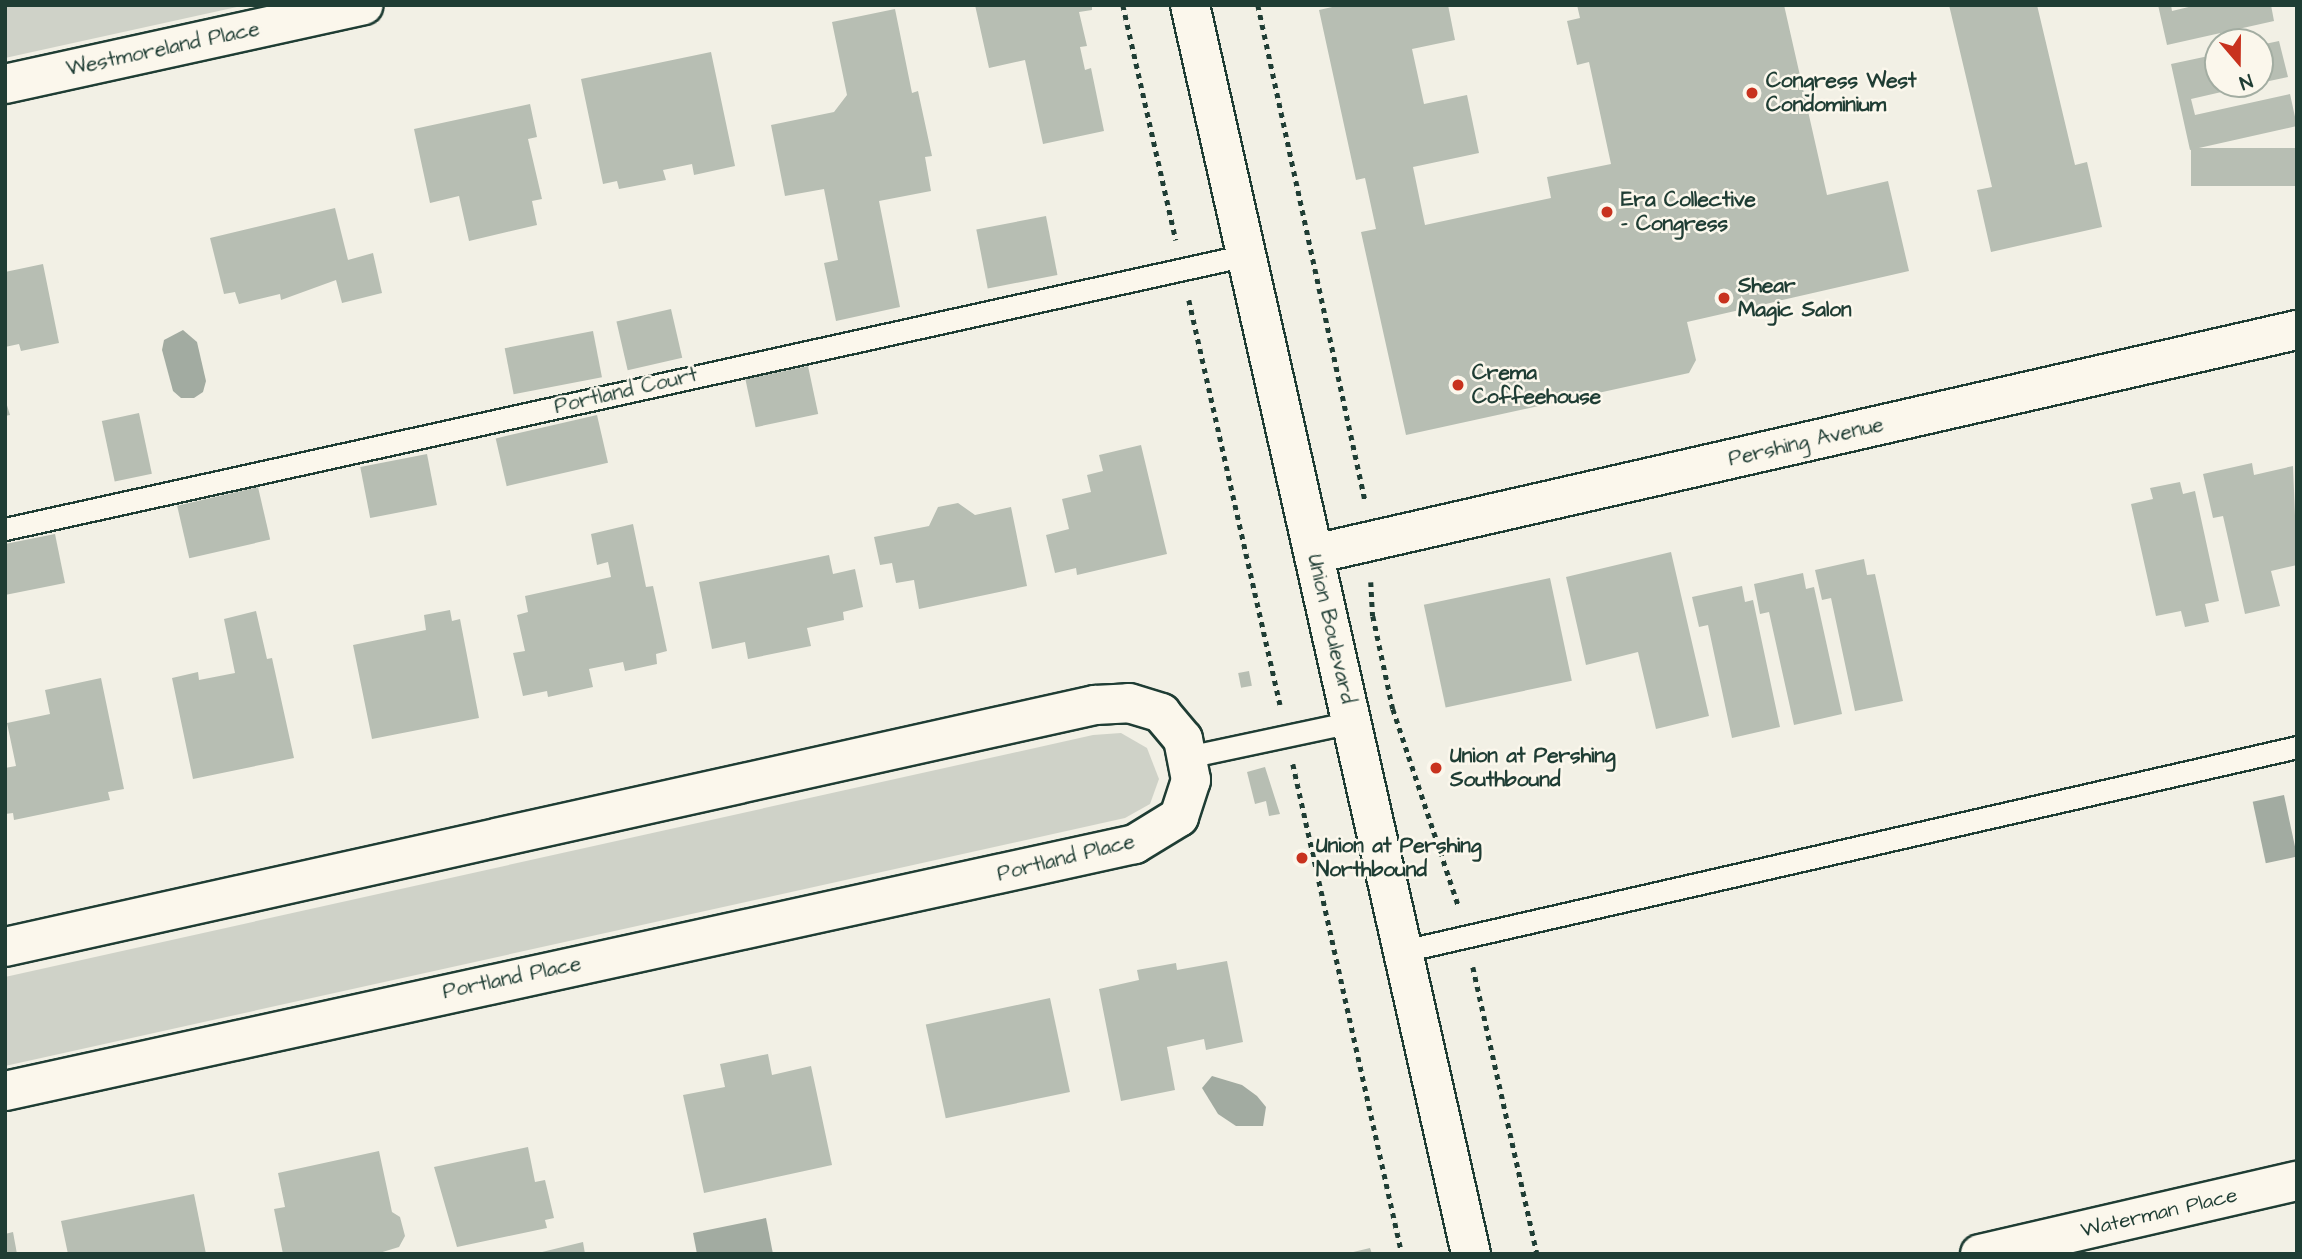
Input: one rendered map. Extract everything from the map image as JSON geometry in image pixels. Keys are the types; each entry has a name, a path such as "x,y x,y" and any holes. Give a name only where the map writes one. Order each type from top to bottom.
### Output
{"street":[{"name":"Westmoreland Place","path":"5,83 363,5"},
{"name":"Union Boulevard","path":"1190,5 1471,1254"},
{"name":"Pershing Avenue","path":"1314,554 2297,330"},
{"name":"Portland Place","path":"5,947 1095,705 1129,702 1161,713 1183,739 1191,780 1179,817 1135,844 5,1091"},
{"name":"Waterman Place","path":"1980,1254 2297,1181"}],"lane":[{"name":"Portland Court","path":"5,529 1247,255"},
{"path":"1187,757 1352,722"},
{"path":"1403,951 2297,747"}],"path":[{"path":"1123,5 1402,1254"},
{"path":"1258,5 1364,480"}],"shaded area":[{"path":"5,5 246,5 5,58"},
{"path":"183,330 197,342 206,381 203,392 194,398 181,398 173,391 162,350 164,340"},
{"path":"1121,733 1147,748 1159,779 1150,804 1125,818 5,1066 5,977 1093,735"},
{"path":"2284,795 2297,857 2266,863 2253,802"},
{"path":"1212,1076 1242,1085 1257,1096 1266,1107 1263,1126 1236,1126 1218,1114 1202,1088"},
{"path":"766,1218 773,1254 697,1254 693,1233"}],"building":[{"path":"975,5 1092,5 1092,10 1079,12 1087,46 1080,47 1085,70 1091,68 1104,131 1043,144 1025,60 989,68"},
{"name":"Era Collective - Congress","path":"1341,5 1448,5 1455,40 1412,49 1424,104 1467,95 1479,153 1413,167 1425,225 1551,198 1547,177 1611,164 1589,62 1577,65 1567,21 1580,18 1577,5 1784,5 1827,195 1888,181 1909,271 1687,322 1696,360 1689,373 1406,435 1361,232 1376,229 1365,178 1356,180 1319,10"},
{"path":"1949,5 2037,5 2075,165 2087,162 2102,227 1991,252 1977,190 1992,187"},
{"path":"2158,5 2171,5 2172,11 2197,5 2271,5 2274,21 2243,28 2204,28 2204,37 2167,45"},
{"path":"895,9 912,93 918,91 932,156 925,157 931,191 879,201 900,307 836,321 824,263 838,260 824,189 785,196 771,125 834,112 847,95 832,22"},
{"path":"2279,41 2288,77 2274,80 2274,42"},
{"path":"711,52 735,166 694,175 692,164 663,170 666,180 619,189 617,181 603,184 581,79"},
{"path":"2204,57 2204,96 2191,99 2195,115 2290,94 2297,126 2190,150 2171,64"},
{"path":"530,104 537,137 528,139 542,199 532,201 537,225 469,241 459,196 430,203 414,129"},
{"path":"2191,148 2297,148 2297,186 2191,186"},
{"path":"335,208 348,260 373,253 382,293 342,303 336,280 281,300 280,294 239,304 235,292 224,294 210,238"},
{"path":"1046,216 1057,275 988,288 976,230"},
{"path":"43,264 59,343 21,351 19,344 5,347 5,272"},
{"path":"671,309 682,358 628,370 616,322"},
{"path":"593,331 602,377 514,394 505,348"},
{"path":"808,366 818,414 756,427 745,379"},
{"path":"5,399 10,415 5,416"},
{"path":"139,413 152,474 115,482 102,421"},
{"path":"597,415 608,463 507,486 496,438"},
{"path":"1141,445 1167,554 1077,575 1076,568 1055,573 1046,535 1069,529 1062,499 1091,492 1087,475 1103,471 1099,455"},
{"path":"427,454 437,505 370,518 360,467"},
{"path":"2252,463 2254,475 2293,466 2297,565 2271,571 2280,606 2245,614 2223,516 2213,518 2203,474"},
{"path":"2180,482 2183,494 2195,491 2219,601 2205,604 2209,622 2185,627 2181,611 2156,616 2131,504 2153,499 2150,488"},
{"path":"258,487 270,540 189,558 177,506"},
{"path":"958,503 975,515 1011,507 1027,586 919,609 914,580 896,583 892,563 880,565 874,537 929,526 938,507"},
{"path":"633,524 646,587 653,586 667,651 656,654 657,664 625,671 623,662 589,669 593,687 548,697 547,691 523,696 513,653 525,651 517,615 528,612 525,596 611,577 608,562 597,565 591,534"},
{"path":"55,534 65,583 5,595 5,544"},
{"path":"1671,552 1709,716 1656,729 1638,652 1586,665 1566,577"},
{"path":"829,555 833,574 855,569 863,607 843,612 844,620 807,628 811,646 748,659 745,642 712,649 699,582"},
{"path":"1864,559 1867,575 1875,574 1903,701 1855,711 1831,598 1822,600 1815,570"},
{"path":"1803,573 1806,589 1814,587 1842,714 1794,725 1769,612 1760,614 1754,584"},
{"path":"1550,578 1572,681 1446,708 1424,605"},
{"path":"1742,586 1745,602 1753,600 1780,727 1732,738 1708,625 1699,627 1692,597"},
{"path":"450,610 452,621 460,619 479,718 372,739 353,645 426,630 424,615"},
{"path":"256,611 267,659 272,658 294,758 193,779 172,678 198,672 199,680 235,673 224,619"},
{"path":"1249,671 1252,686 1241,688 1238,673"},
{"path":"101,678 124,789 108,792 110,800 14,820 13,813 5,814 5,768 16,766 7,723 50,714 45,690"},
{"path":"1265,767 1280,814 1269,816 1266,801 1255,804 1247,772"},
{"path":"1227,961 1243,1042 1206,1050 1204,1039 1167,1047 1175,1090 1121,1101 1099,989 1139,980 1137,970 1176,963 1177,970"},
{"path":"1050,998 1070,1092 946,1118 926,1024"},
{"path":"768,1054 772,1075 811,1066 832,1165 704,1193 683,1095 725,1087 720,1064"},
{"path":"528,1147 535,1182 545,1180 554,1218 545,1220 547,1228 457,1247 434,1167"},
{"path":"379,1151 392,1212 400,1217 405,1236 399,1247 376,1254 283,1254 274,1209 285,1207 278,1173"},
{"path":"194,1194 206,1254 68,1254 61,1221"},
{"path":"13,1232 17,1254 5,1254 5,1234"},
{"path":"583,1242 585,1254 538,1254 538,1253"},
{"path":"1370,1248 1372,1254 1349,1254 1349,1253"}],"place":[{"name":"Congress West Condominium","path":"1752,93"},
{"name":"Era Collective - Congress","path":"1607,212"},
{"name":"Shear Magic Salon","path":"1724,298"},
{"name":"Crema Coffeehouse","path":"1458,385"},
{"name":"Union at Pershing Southbound","path":"1436,768"},
{"name":"Union at Pershing Northbound","path":"1302,858"}]}
